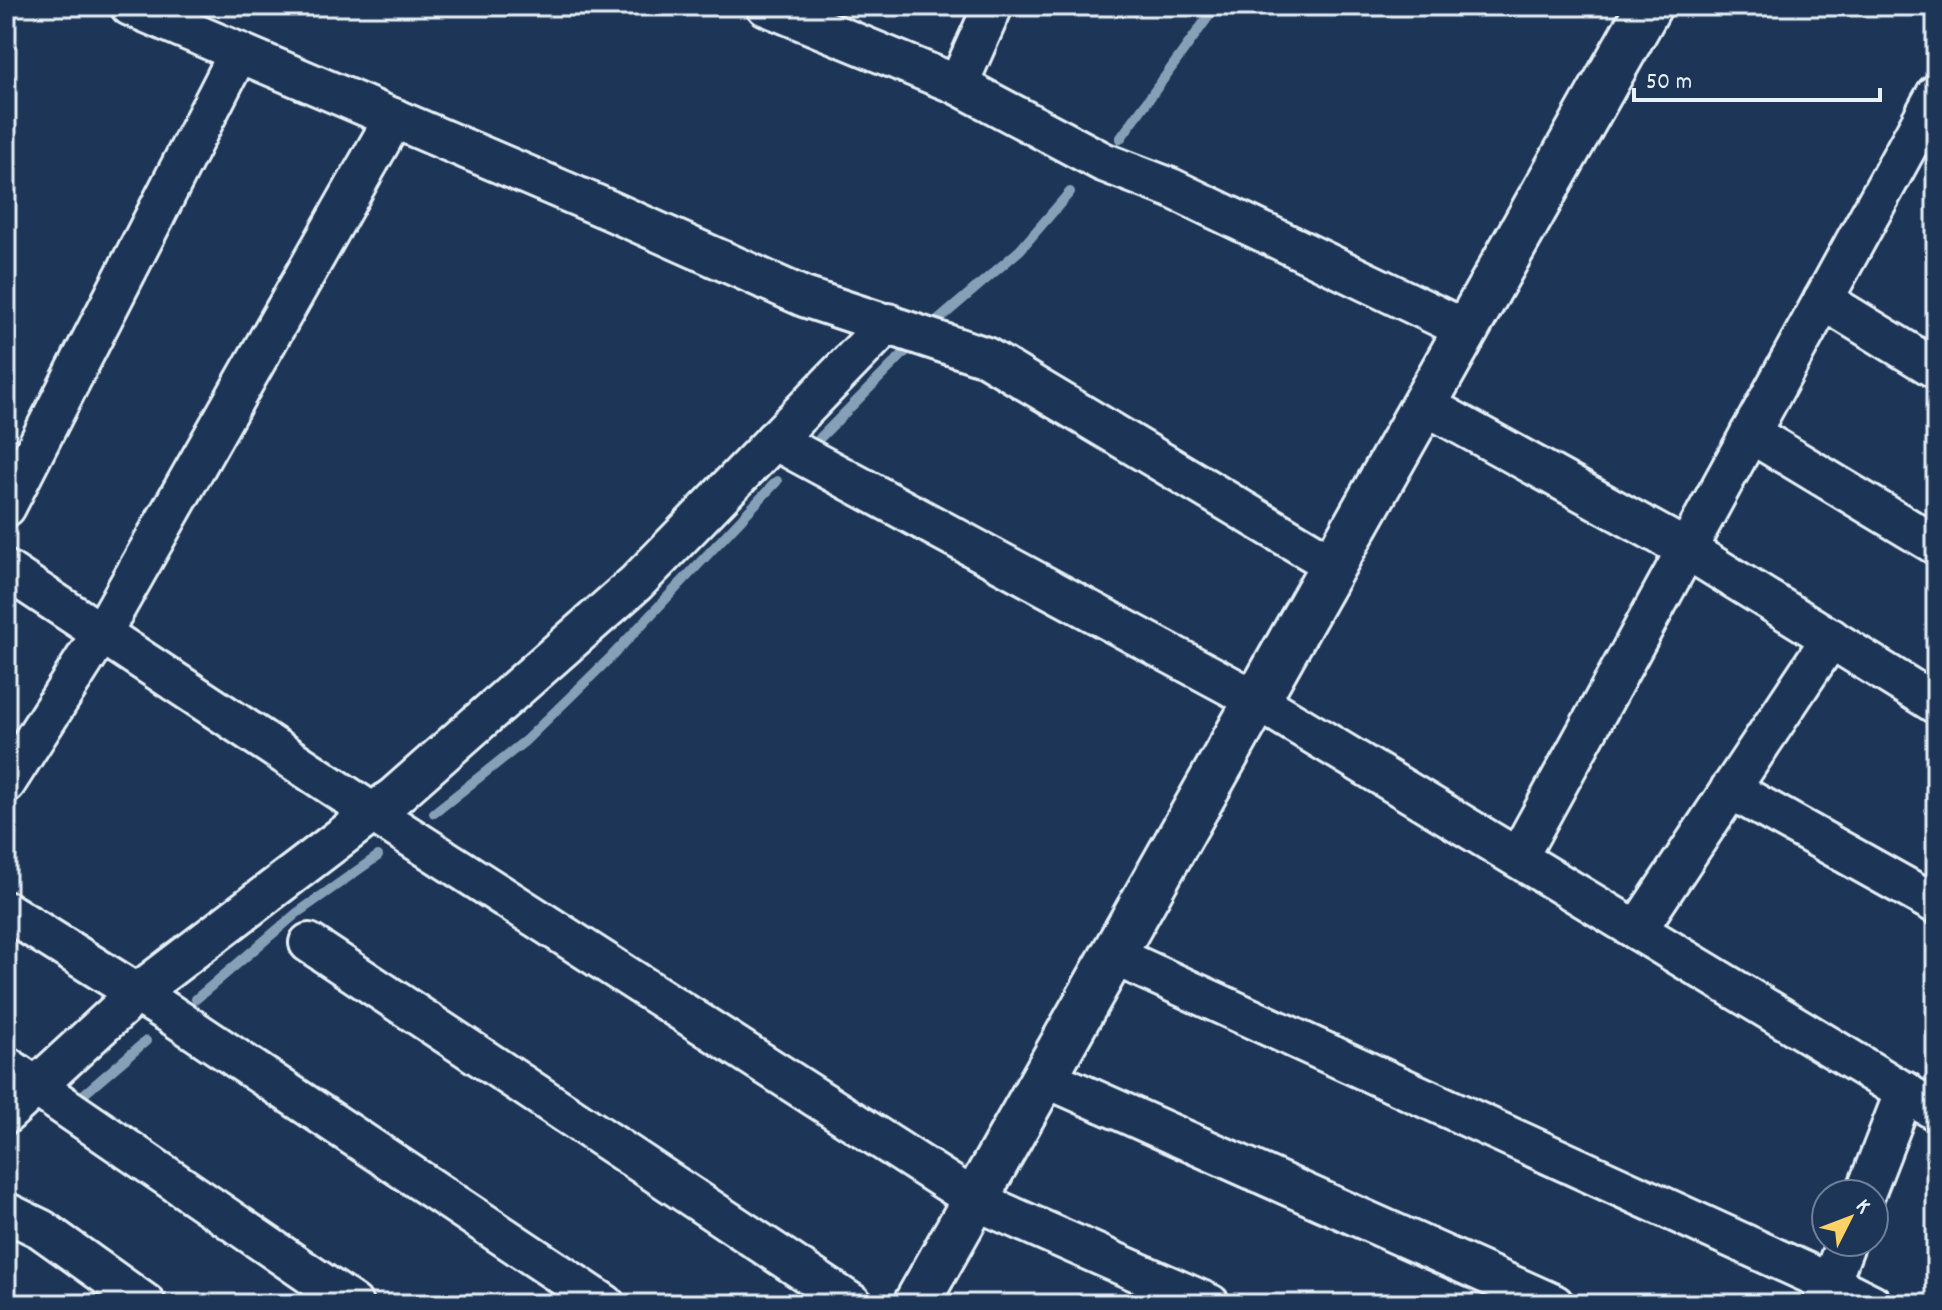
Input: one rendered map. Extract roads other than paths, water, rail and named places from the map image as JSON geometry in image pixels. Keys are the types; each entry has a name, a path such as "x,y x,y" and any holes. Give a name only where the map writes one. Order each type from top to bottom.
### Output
{"street":[{"path":"130,6 804,297 986,357 1334,565"},
{"path":"766,6 958,85 1103,162 1171,188 1467,330"},
{"path":"958,85 993,6"},
{"path":"916,1304 977,1201 1649,6"},
{"path":"6,507 239,52"},
{"path":"1518,857 1936,94"},
{"path":"6,783 101,634 394,118"},
{"path":"1823,300 1936,369"},
{"path":"6,1114 21,1076 137,993 395,796 636,583 888,323"},
{"path":"1425,405 1686,549 1936,704"},
{"path":"1750,433 1936,545"},
{"path":"774,440 1258,701 1927,1103 1876,1178"},
{"path":"6,570 373,813 977,1201 1210,1304"},
{"path":"1637,930 1831,638"},
{"path":"1730,789 1936,904"},
{"path":"6,911 137,993 605,1304"},
{"path":"309,943 853,1304"},
{"path":"1115,956 1826,1293 1872,1304"},
{"path":"21,1076 353,1304"},
{"path":"1046,1078 1554,1304"},
{"path":"6,1212 41,1229 146,1304"},
{"path":"1826,1293 1840,1258"}],"waterway":[{"path":"1120,139 1216,6"},
{"path":"928,329 1020,250 1070,192"},
{"path":"820,438 914,343"},
{"path":"434,813 525,741 611,657 777,481"},
{"path":"196,999 297,913 378,856"},
{"path":"83,1095 146,1041"}]}
